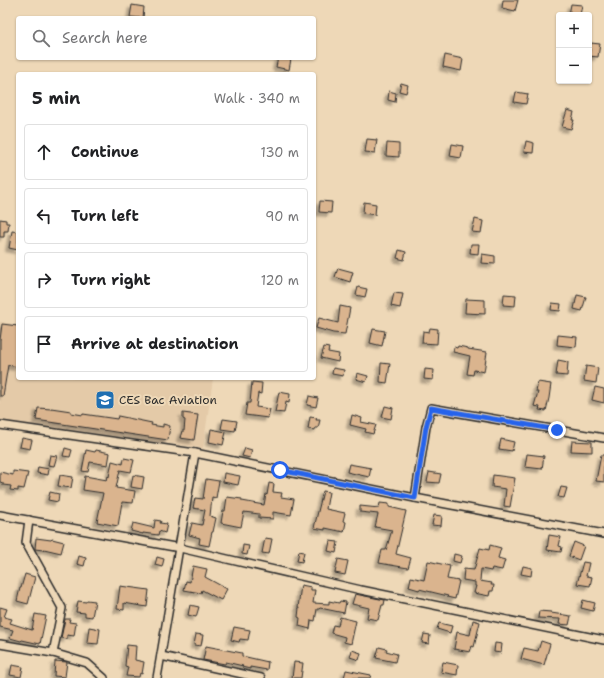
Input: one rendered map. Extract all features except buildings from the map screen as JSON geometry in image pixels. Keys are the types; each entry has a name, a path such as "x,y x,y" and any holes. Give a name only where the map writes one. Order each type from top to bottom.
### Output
{"street":[{"path":"415,498 426,427 431,408 604,438"},
{"path":"0,425 195,453 415,498 604,534"},
{"path":"158,678 195,453"},
{"path":"0,515 180,548 360,590 604,640"},
{"path":"29,520 26,543 62,608 53,653"},
{"path":"0,644 53,653 86,663 104,678"},
{"path":"161,656 261,678"}],"shaded area":[{"name":"CES Bac Aviation","path":"0,322 16,325 16,380 213,380 203,448 0,421"}],"place":[{"name":"CES Bac Aviation","path":"105,400"}],"route":[{"path":"280,470 415,498 426,427 431,408 557,430"}]}
